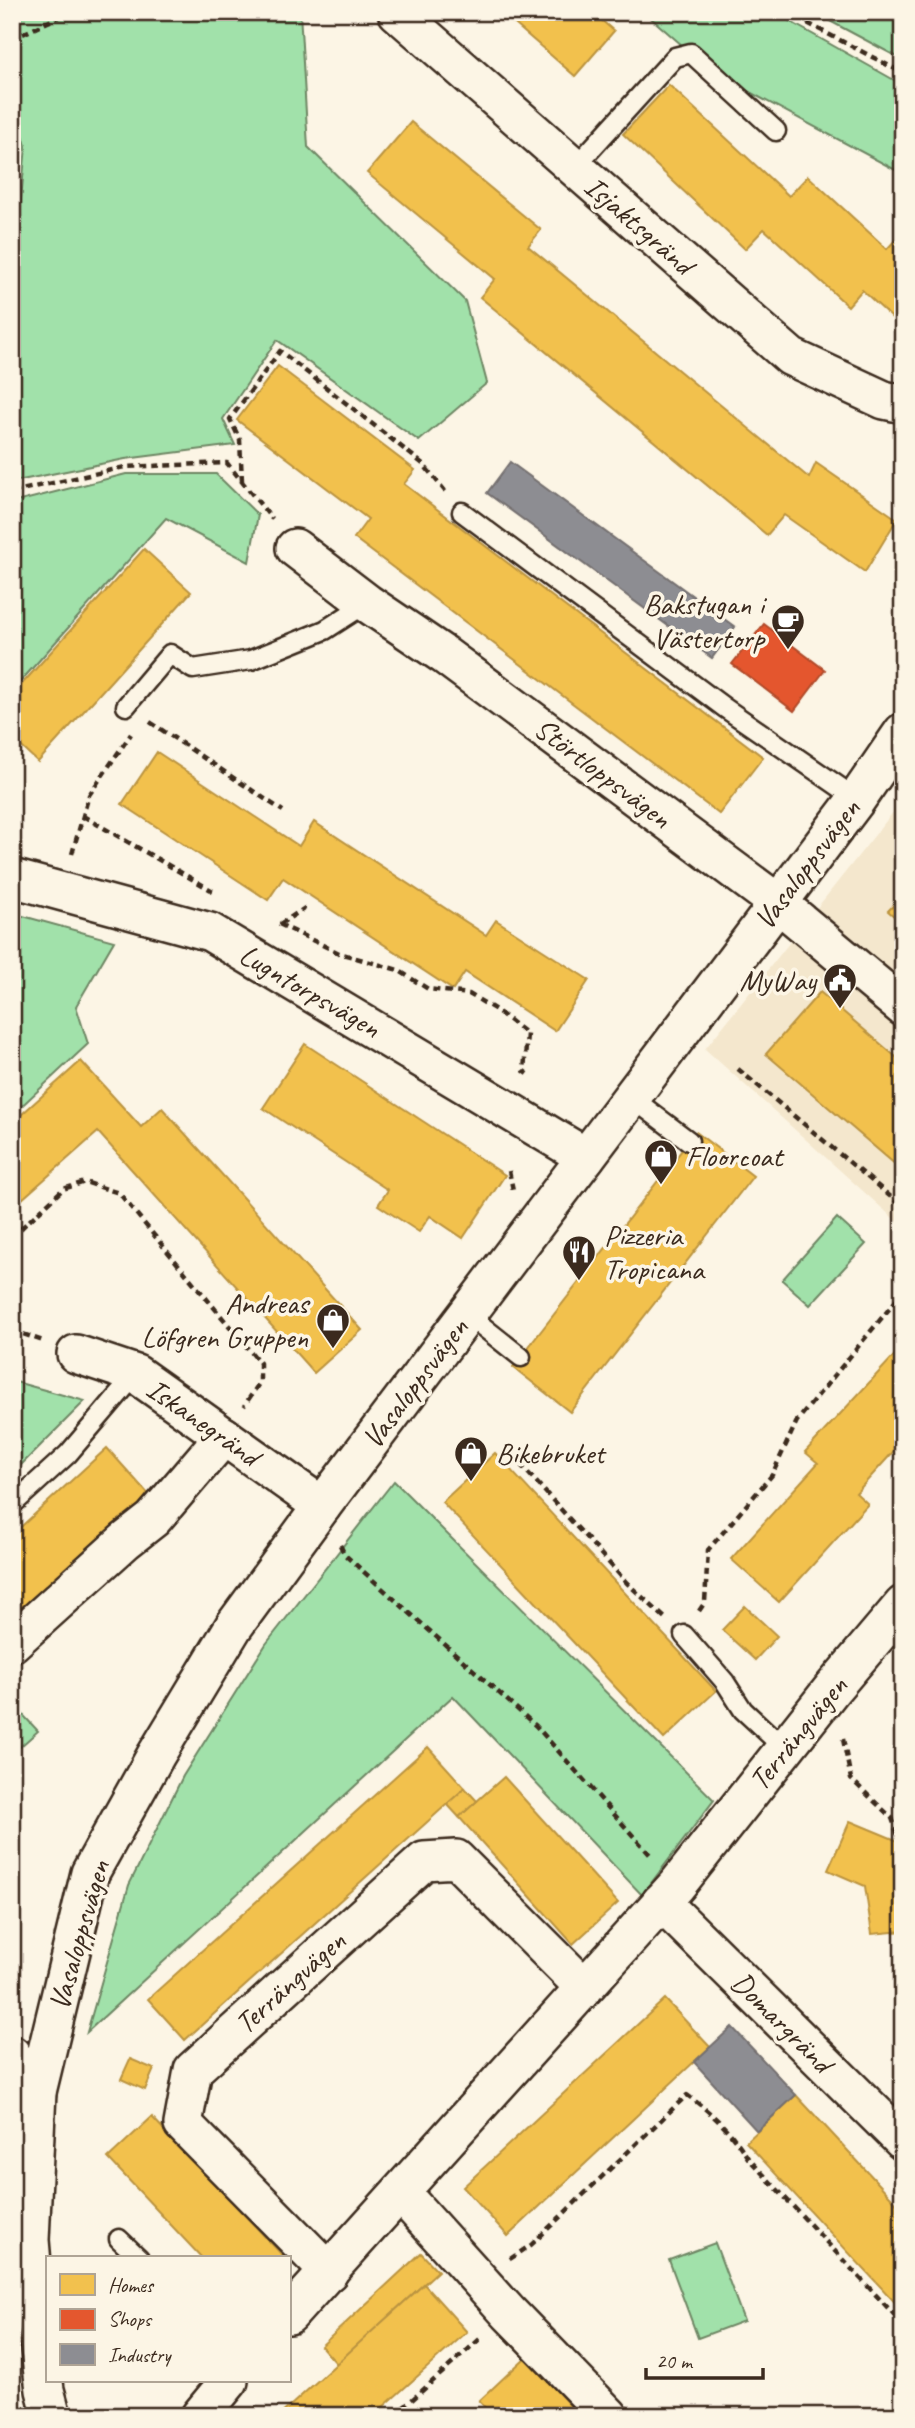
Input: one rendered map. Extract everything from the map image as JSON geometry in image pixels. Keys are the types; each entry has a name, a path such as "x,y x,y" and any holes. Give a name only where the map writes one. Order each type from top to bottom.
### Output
{"street":[{"name":"Isjaktsgränd","path":"397,12 791,357 884,400 903,404"},
{"name":"Störtloppsvägen","path":"295,548 778,903 903,1007"},
{"name":"Vasaloppsvägen","path":"52,2416 44,2379 30,2240 25,2103 90,1873 156,1755 234,1626 857,799 903,732"},
{"name":"Lugntorpsvägen","path":"12,878 210,932 586,1157"},
{"name":"Iskanegränd","path":"76,1354 135,1374 322,1506"},
{"path":"12,1643 153,1519 224,1436"},
{"name":"Terrängvägen","path":"290,2314 669,1894 832,1689 903,1605"},
{"name":"Terrängvägen","path":"329,2272 183,2124 193,2070 424,1861 456,1860 584,1987"},
{"name":"Domargränd","path":"669,1894 903,2141"},
{"path":"12,2055 25,2103"},
{"path":"401,2193 509,2313 609,2416"},
{"path":"200,2416 228,2382"}],"lane":[{"path":"574,168 675,57 691,53 776,131"},
{"path":"462,512 725,708 857,799"},
{"path":"126,706 170,654 193,669 251,660 325,630 367,603"},
{"path":"632,1098 688,1142"},
{"path":"467,1314 521,1357"},
{"path":"12,1505 68,1454 135,1374"},
{"path":"684,1635 725,1682 743,1710 785,1749"},
{"path":"119,2239 137,2256"}],"path":[{"path":"12,39 69,12"},
{"path":"786,12 903,73"},
{"path":"12,128 16,142 12,197"},
{"path":"242,481 240,440 230,419 280,351 423,464 462,512"},
{"path":"12,492 124,467 227,463 295,548"},
{"path":"126,706 283,811"},
{"path":"61,891 89,795 129,737"},
{"path":"83,816 216,893 210,932"},
{"path":"279,924 339,953 398,970 428,989 469,994 496,1010 527,1034 524,1072"},
{"path":"738,1069 903,1208"},
{"path":"12,1237 62,1189 85,1182 119,1193 260,1363 260,1382 224,1436"},
{"path":"512,1455 627,1583 684,1635 705,1602 708,1550 772,1475 797,1421 903,1292"},
{"path":"322,1506 345,1555 536,1726 669,1894"},
{"path":"832,1689 851,1779 892,1818 901,1844"},
{"path":"481,2280 531,2245 687,2095 712,2112 734,2136 748,2158 903,2324"},
{"path":"394,2416 509,2313"},
{"path":"684,2416 752,2412 763,2416"}],"shaded area":[{"path":"898,806 903,810 903,1227 705,1049"}],"green space":[{"path":"12,12 300,12 308,147 465,301 487,383 419,441 277,340 223,419 235,445 125,459 12,482 12,294 26,146 12,96"},
{"path":"644,12 773,12 903,85 903,174 714,73"},
{"path":"813,12 903,12 903,60"},
{"path":"126,474 216,474 258,515 249,562 166,518 12,691 12,503"},
{"path":"12,913 114,941 76,1006 88,1044 12,1115"},
{"path":"837,1218 866,1244 810,1305 782,1280"},
{"path":"12,1381 85,1401 12,1474"},
{"path":"394,1481 714,1800 642,1895 453,1696 87,2032 129,1885 183,1776 266,1644"},
{"path":"12,1703 38,1731 12,1754"},
{"path":"715,2243 744,2321 698,2338 669,2260"}],"building: Homes":[{"path":"501,12 592,12 614,31 575,76"},
{"path":"669,85 789,196 808,176 887,249 899,236 903,240 903,328 862,290 848,306 764,229 745,249 623,134"},
{"path":"411,122 541,230 528,246 809,478 816,463 897,519 865,572 784,515 767,535 480,297 495,279 367,173"},
{"path":"278,366 415,470 404,484 763,757 719,814 354,538 368,519 237,420"},
{"path":"144,549 191,592 38,762 12,738 12,695"},
{"path":"157,752 299,846 314,822 486,935 496,920 589,980 555,1031 465,972 453,990 283,878 268,900 122,804"},
{"path":"903,895 903,924 888,911"},
{"path":"820,992 903,1063 903,1171 766,1054"},
{"path":"305,1044 505,1175 463,1238 430,1216 419,1232 378,1205 388,1190 263,1108"},
{"path":"81,1061 141,1127 162,1108 362,1330 314,1373 98,1132 12,1208 12,1123"},
{"path":"696,1132 753,1176 570,1412 513,1367"},
{"path":"903,1346 903,1441 856,1493 868,1504 779,1602 731,1559 818,1463 805,1452"},
{"path":"107,1448 150,1496 12,1622 12,1535"},
{"path":"495,1453 716,1691 664,1739 442,1502"},
{"path":"745,1606 777,1636 755,1660 722,1630"},
{"path":"428,1747 465,1788 185,2040 148,1999"},
{"path":"504,1777 618,1903 573,1944 459,1817"},
{"path":"465,1788 477,1801 459,1817 447,1804"},
{"path":"850,1821 903,1843 903,1931 872,1934 865,1886 828,1870"},
{"path":"665,1999 710,2047 508,2236 463,2187"},
{"path":"130,2059 154,2069 145,2090 121,2079"},
{"path":"796,2095 903,2210 903,2311 746,2142"},
{"path":"152,2117 283,2256 200,2256 108,2158"},
{"path":"421,2253 438,2271 337,2364 321,2346"},
{"path":"424,2284 467,2332 373,2416 279,2416"},
{"path":"526,2357 580,2416 493,2416 479,2401"}],"building: Shops":[{"path":"764,624 825,670 794,711 732,664"}],"building: Industry":[{"path":"510,462 735,627 712,658 487,493"},
{"path":"732,2027 796,2095 757,2131 694,2062"}],"place":[{"name":"Bakstugan i Västertorp","path":"788,651"},
{"name":"MyWay","path":"840,1010"},
{"name":"Floorcoat","path":"661,1186"},
{"name":"Pizzeria Tropicana","path":"579,1282"},
{"name":"Andreas Löfgren Gruppen","path":"333,1350"},
{"name":"Bikebruket","path":"471,1483"}]}
